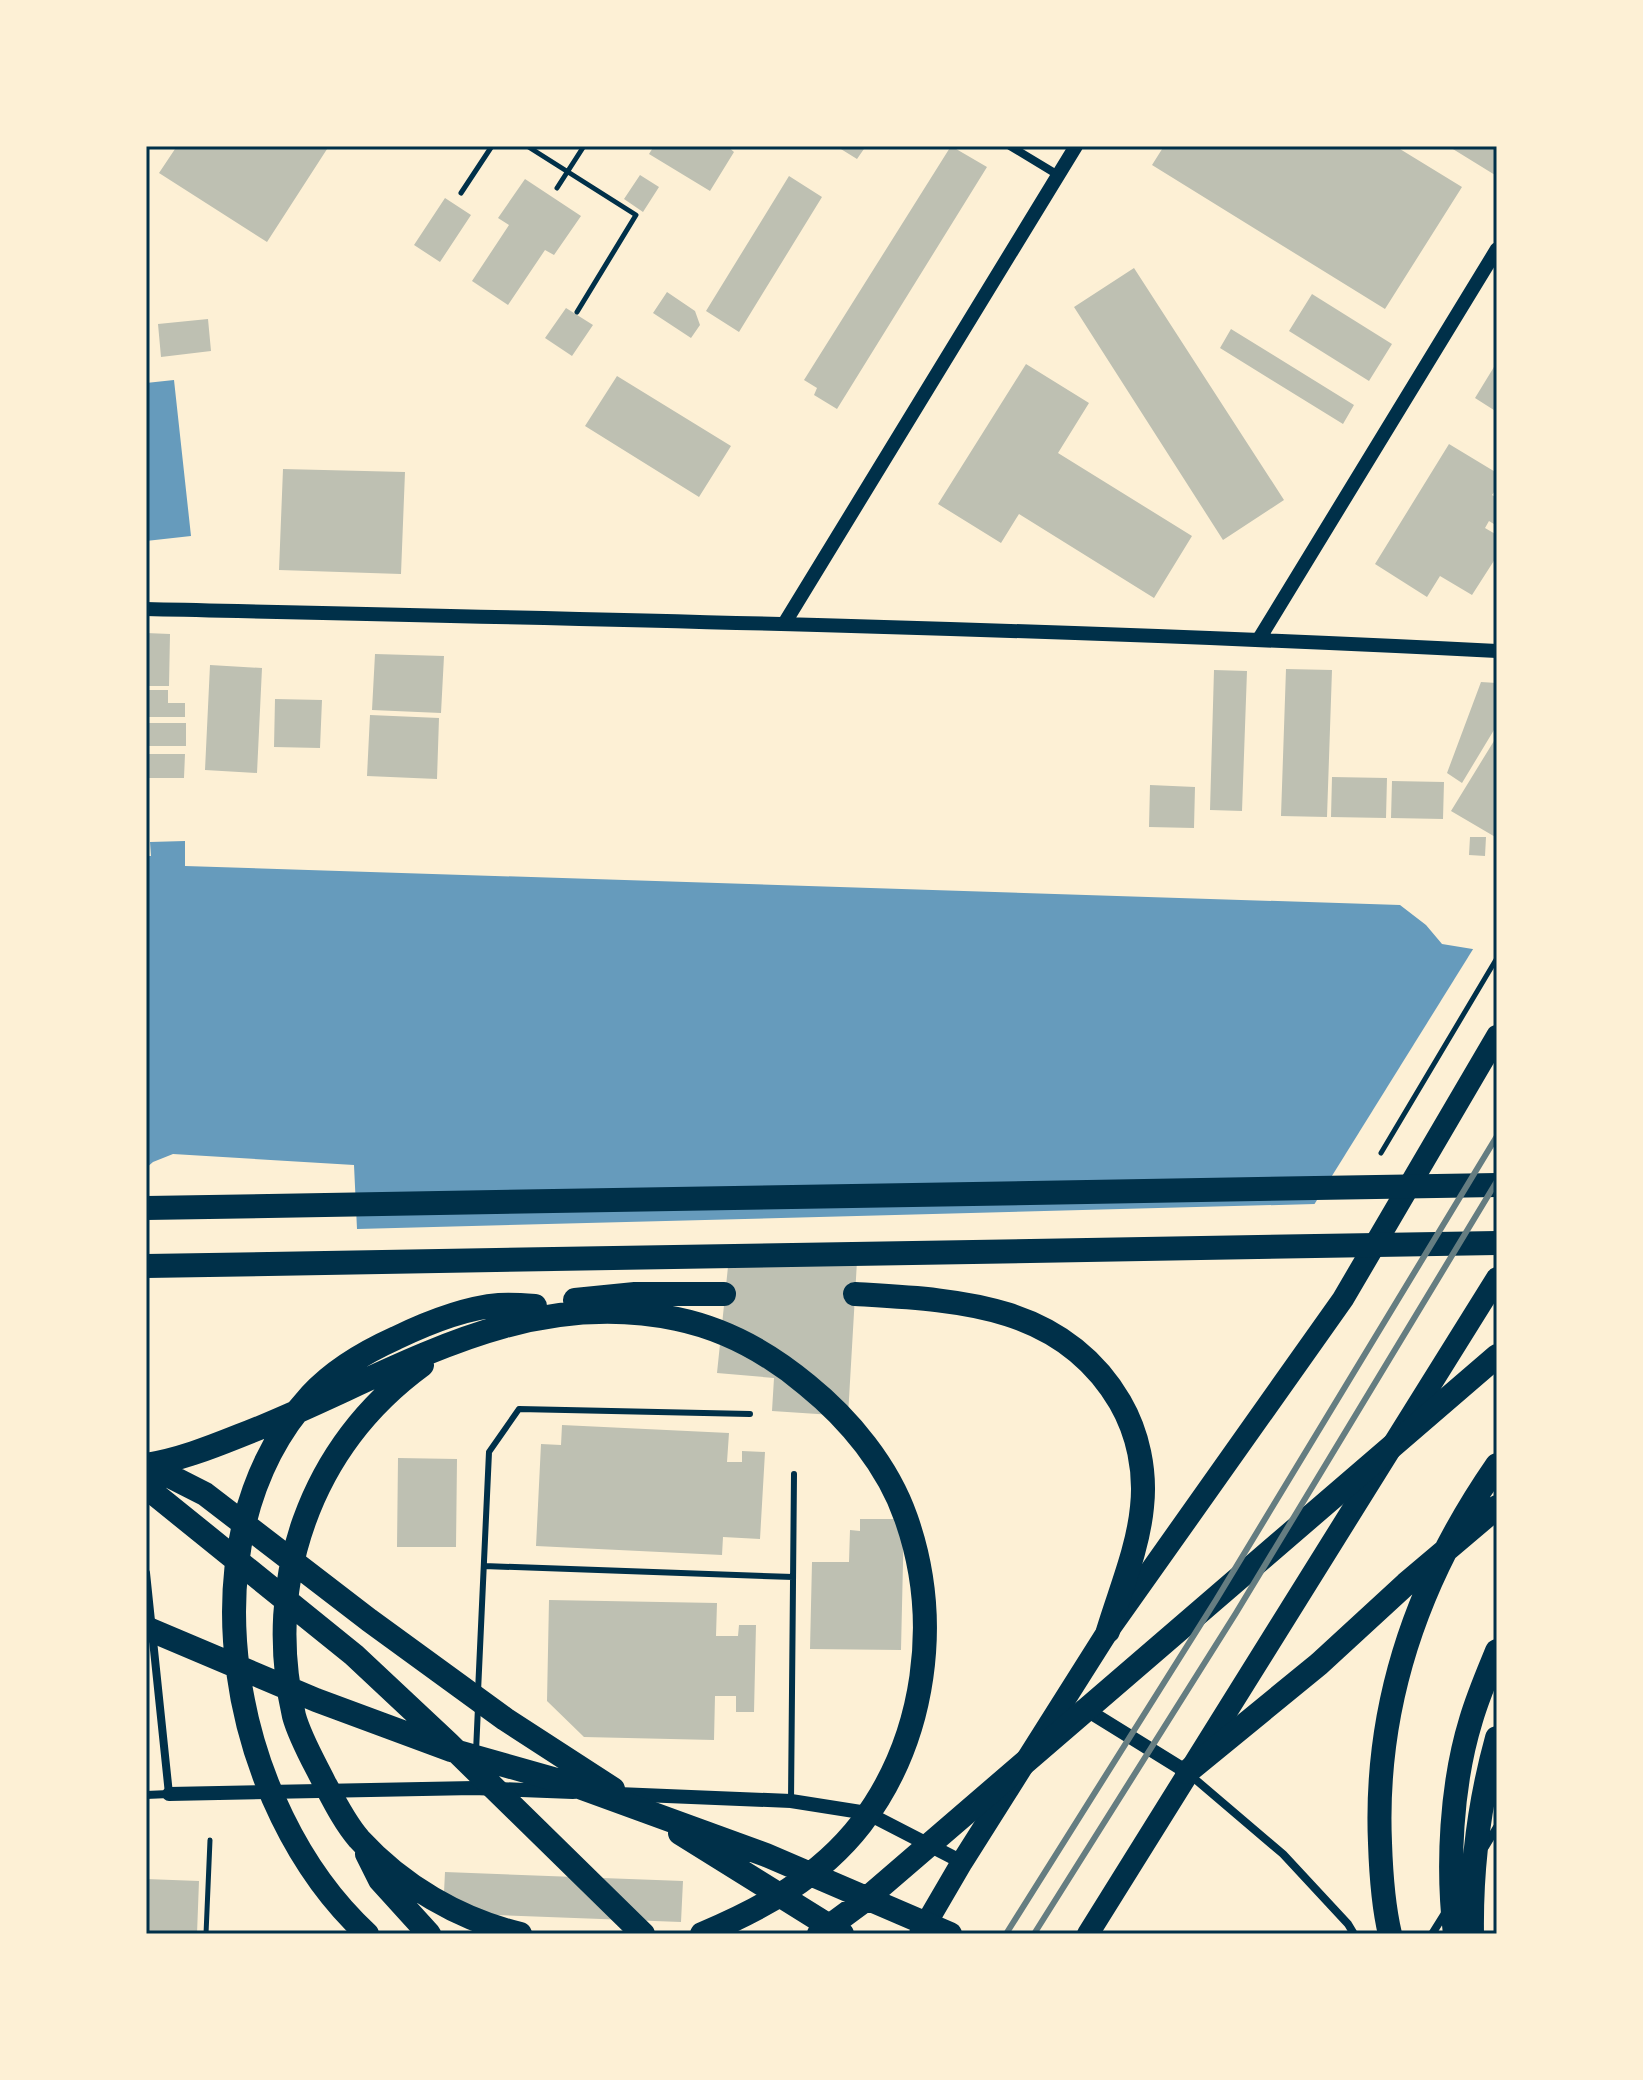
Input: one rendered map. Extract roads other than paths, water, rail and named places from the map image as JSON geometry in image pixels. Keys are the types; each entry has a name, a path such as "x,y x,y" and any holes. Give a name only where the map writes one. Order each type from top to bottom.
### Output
{"highway":[{"path":"920,1934 1108,1631 1343,1299 1497,1036"},
{"path":"146,1208 1497,1185"},
{"path":"146,1266 1497,1243"},
{"path":"1088,1934 1492,1286"},
{"path":"367,1934 331,1894 292,1835 261,1771 250,1734 238,1659 235,1593 240,1540 263,1465 310,1395 342,1368 420,1327 498,1305 535,1306 635,1294 715,1294"},
{"path":"855,1294 944,1299 992,1309 1034,1323 1079,1353 1114,1392 1131,1425 1143,1475 1142,1508 1136,1539 1108,1631"},
{"path":"429,1934 380,1880 337,1807 295,1719 283,1621 290,1568 303,1523 319,1487 340,1450 366,1415 449,1346 535,1306"},
{"path":"146,1464 168,1462 277,1422 438,1347 523,1321 577,1312 678,1319 722,1334 767,1356 821,1396 853,1428 874,1458 891,1485 906,1519 916,1560 924,1629 922,1680 915,1714 902,1752 883,1791 860,1826 832,1855 802,1882 773,1901 702,1934"},
{"path":"819,1934 865,1900 1497,1356"},
{"path":"146,1464 205,1494 505,1719 717,1858 842,1934"},
{"path":"1390,1934 1381,1865 1378,1806 1382,1752 1392,1692 1409,1636 1434,1573 1467,1508 1497,1465"},
{"path":"146,1487 354,1655 643,1934"},
{"path":"1187,1772 1319,1664 1406,1584 1497,1507"},
{"path":"146,1628 316,1700 451,1750 571,1784 766,1855 950,1934"},
{"path":"1455,1934 1454,1810 1470,1721 1497,1651"},
{"path":"1472,1934 1475,1840 1485,1781 1497,1738"},
{"path":"358,1838 426,1895 461,1915 520,1934"}],"street":[{"path":"1010,146 1058,175"},
{"path":"784,624 1076,146"},
{"path":"1259,639 1497,249"},
{"path":"146,609 784,624 1259,639 1497,651"},
{"path":"146,1573 169,1794"},
{"path":"1067,1698 1187,1772 1283,1854 1354,1934"},
{"path":"146,1795 474,1788 791,1801 867,1813 962,1862"},
{"path":"1432,1934 1497,1827"}],"lane":[{"path":"474,1788 489,1452 519,1409 750,1414"},
{"path":"791,1801 794,1474"},
{"path":"484,1566 793,1577"}],"water":[{"path":"174,380 191,536 146,541 146,383"},
{"path":"185,841 185,866 1400,905 1426,925 1442,944 1497,953 1497,1193 1315,1204 357,1229 354,1165 173,1154 146,1168 146,856 151,856 150,842"}],"railway":[{"path":"1006,1934 1216,1600 1497,1136"},
{"path":"1034,1934 1236,1613 1497,1181"}]}
